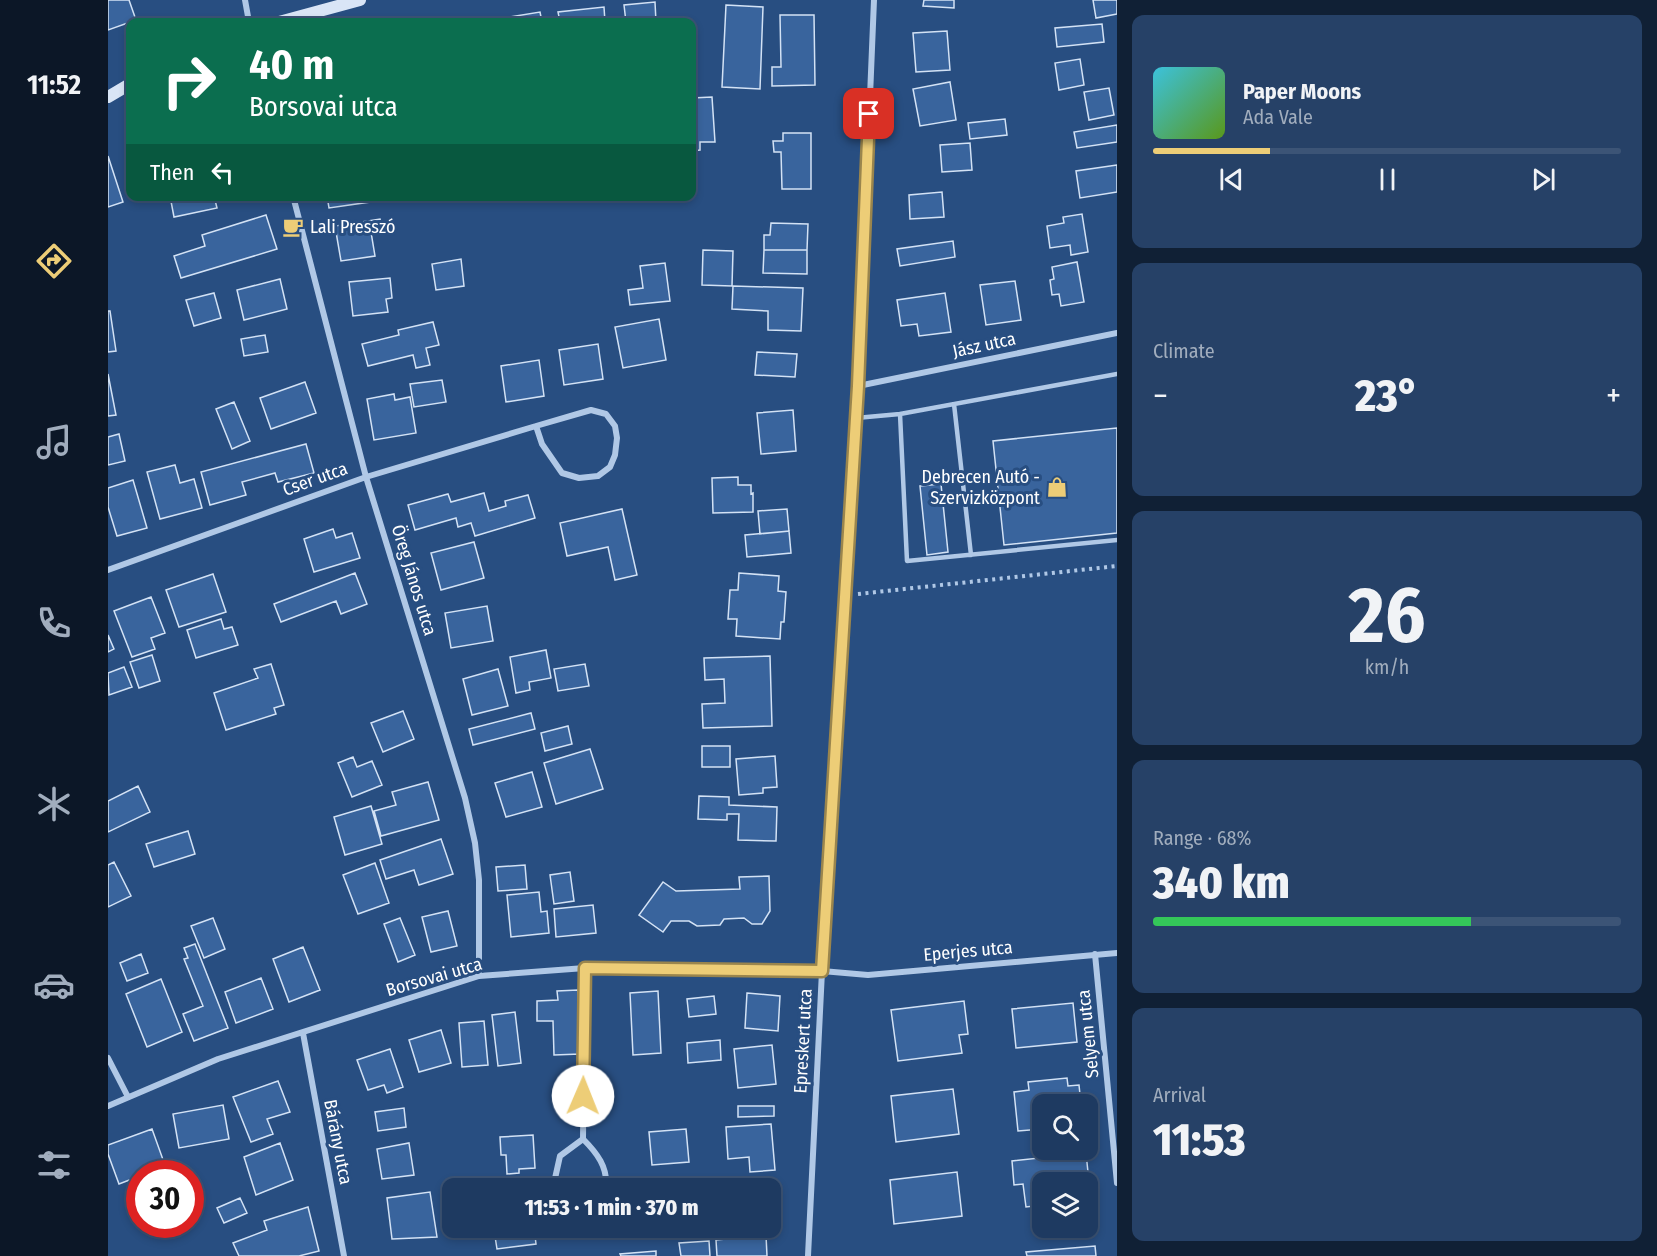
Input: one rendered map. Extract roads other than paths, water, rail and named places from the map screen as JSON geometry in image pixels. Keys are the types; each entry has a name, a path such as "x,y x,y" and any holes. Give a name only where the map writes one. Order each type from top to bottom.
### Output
{"street":[{"path":"245,0 248,18"},
{"path":"294,18 360,0"},
{"name":"Epreskert utca","path":"808,1256 822,971 858,386 874,0"},
{"path":"108,97 126,86"},
{"name":"Öreg János utca","path":"294,201 366,477 465,798 475,843 479,880 479,976"},
{"name":"Jász utca","path":"858,386 1117,333"},
{"name":"Cser utca","path":"108,570 366,477 536,426 591,410 606,414 615,426 617,438 615,455 610,467 598,476 579,478 562,473 542,444 536,426"},
{"name":"Eperjes utca","path":"822,971 868,975 1117,953"},
{"name":"Selyem utca","path":"1095,954 1117,1183"},
{"path":"585,968 583,1139 599,1155 607,1178"},
{"name":"Borsovai utca","path":"108,1106 218,1059 479,976 585,968 822,971"},
{"name":"Bárány utca","path":"303,1033 344,1256"},
{"path":"108,1058 128,1097"},
{"path":"555,1178 560,1156 583,1139"}],"lane":[{"path":"856,418 900,414 1117,374"},
{"path":"954,404 971,555"},
{"path":"900,414 907,561 1117,540"}],"place":[{"name":"Lali Presszó","path":"293,227"},
{"name":"Debrecen Autó - Szervizközpont","path":"1057,487"}]}
